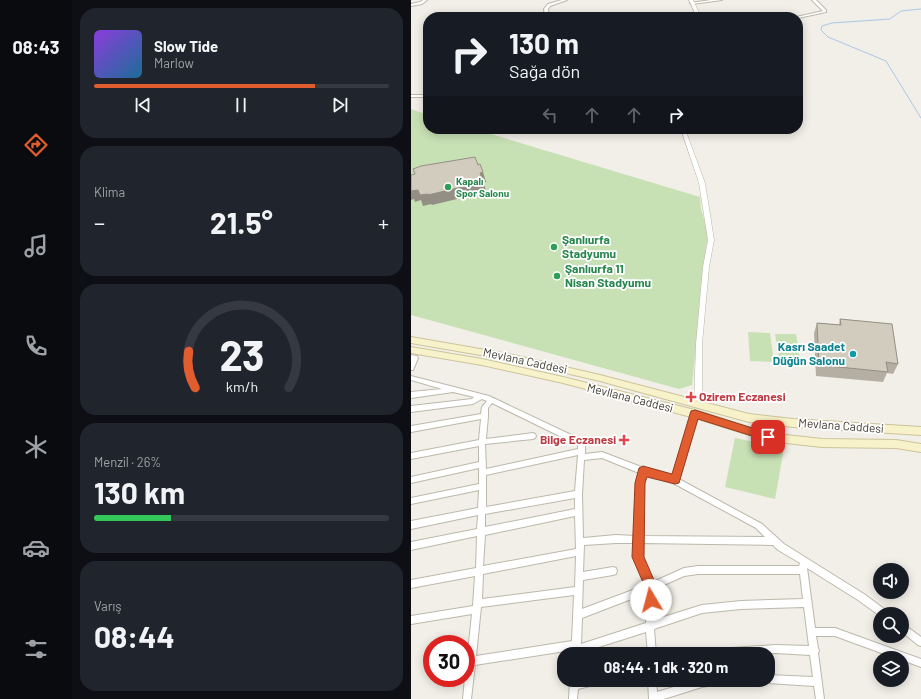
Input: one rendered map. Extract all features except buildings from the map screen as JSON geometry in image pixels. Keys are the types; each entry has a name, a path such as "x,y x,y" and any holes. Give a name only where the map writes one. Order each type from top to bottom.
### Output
{"main road":[{"name":"Mevlana Caddesi","path":"411,340 509,357 600,378 756,419 793,423 921,431"},
{"name":"Mevllana Caddesi","path":"411,350 482,362 548,377 695,414 768,437 822,443 897,444 921,448"}],"street":[{"path":"411,5 421,3 425,0"},
{"path":"546,12 546,9 549,5 565,0"},
{"path":"693,2 701,0"},
{"path":"693,2 720,0"},
{"path":"803,16 825,11 814,0"},
{"path":"693,2 697,12"},
{"path":"411,96 423,96"},
{"path":"685,134 702,183 711,240 706,267 699,344 698,404"},
{"path":"411,357 415,358 411,368"},
{"path":"411,378 491,400 583,443 579,494 580,552 577,647"},
{"path":"411,395 454,390"},
{"path":"411,409 473,401 480,397"},
{"path":"474,635 477,606 482,511 482,442 485,407 491,400"},
{"path":"675,480 695,414"},
{"path":"411,429 485,416"},
{"path":"411,456 482,442 533,436"},
{"path":"483,472 582,454 602,455 643,471 675,480 759,526 803,566 861,597 875,607"},
{"path":"411,480 482,464"},
{"path":"643,471 640,483 638,557 651,587 651,625 649,631 651,647"},
{"path":"411,501 483,486"},
{"path":"411,526 482,511 579,494"},
{"path":"411,546 579,512"},
{"path":"579,542 639,539 721,542 774,541"},
{"path":"411,584 580,552"},
{"path":"578,615 651,587 684,572 698,570 803,566"},
{"path":"803,566 807,603 813,632 820,699"},
{"path":"579,577 613,571"},
{"path":"411,620 477,606 579,590"},
{"path":"586,647 702,609 741,605 807,603"},
{"path":"813,632 835,632 921,663"},
{"path":"909,633 921,642"},
{"path":"775,649 815,651"},
{"path":"475,661 557,652"},
{"path":"775,679 819,682"},
{"path":"467,699 468,687"},
{"path":"573,687 573,699"},
{"path":"653,687 653,698 689,687"}],"green space":[{"name":"Şanlıurfa 11 Nisan Stadyumu","path":"411,109 423,113 423,134 491,134 700,197 701,209 708,233 692,385 679,389 411,315"},
{"path":"748,332 770,333 774,362 750,361"},
{"path":"775,334 796,334 801,364 780,363"},
{"path":"735,438 784,448 775,499 725,487"}],"waterway":[{"path":"921,9 901,11 890,19 832,23 822,26 821,30 828,37 886,61 921,118"}],"place":[{"name":"Kapalı Spor Salonu","path":"448,187"},
{"name":"Şanlıurfa Stadyumu","path":"554,247"},
{"name":"Şanlıurfa 11 Nisan Stadyumu","path":"557,276"},
{"name":"Kasrı Saadet Düğün Salonu","path":"853,354"},
{"name":"Ozirem Eczanesi","path":"691,397"},
{"name":"Bilge Eczanesi","path":"624,440"}],"route":[{"path":"651,600 651,587 638,557 640,483 643,471 675,480 695,414 768,437"}]}
